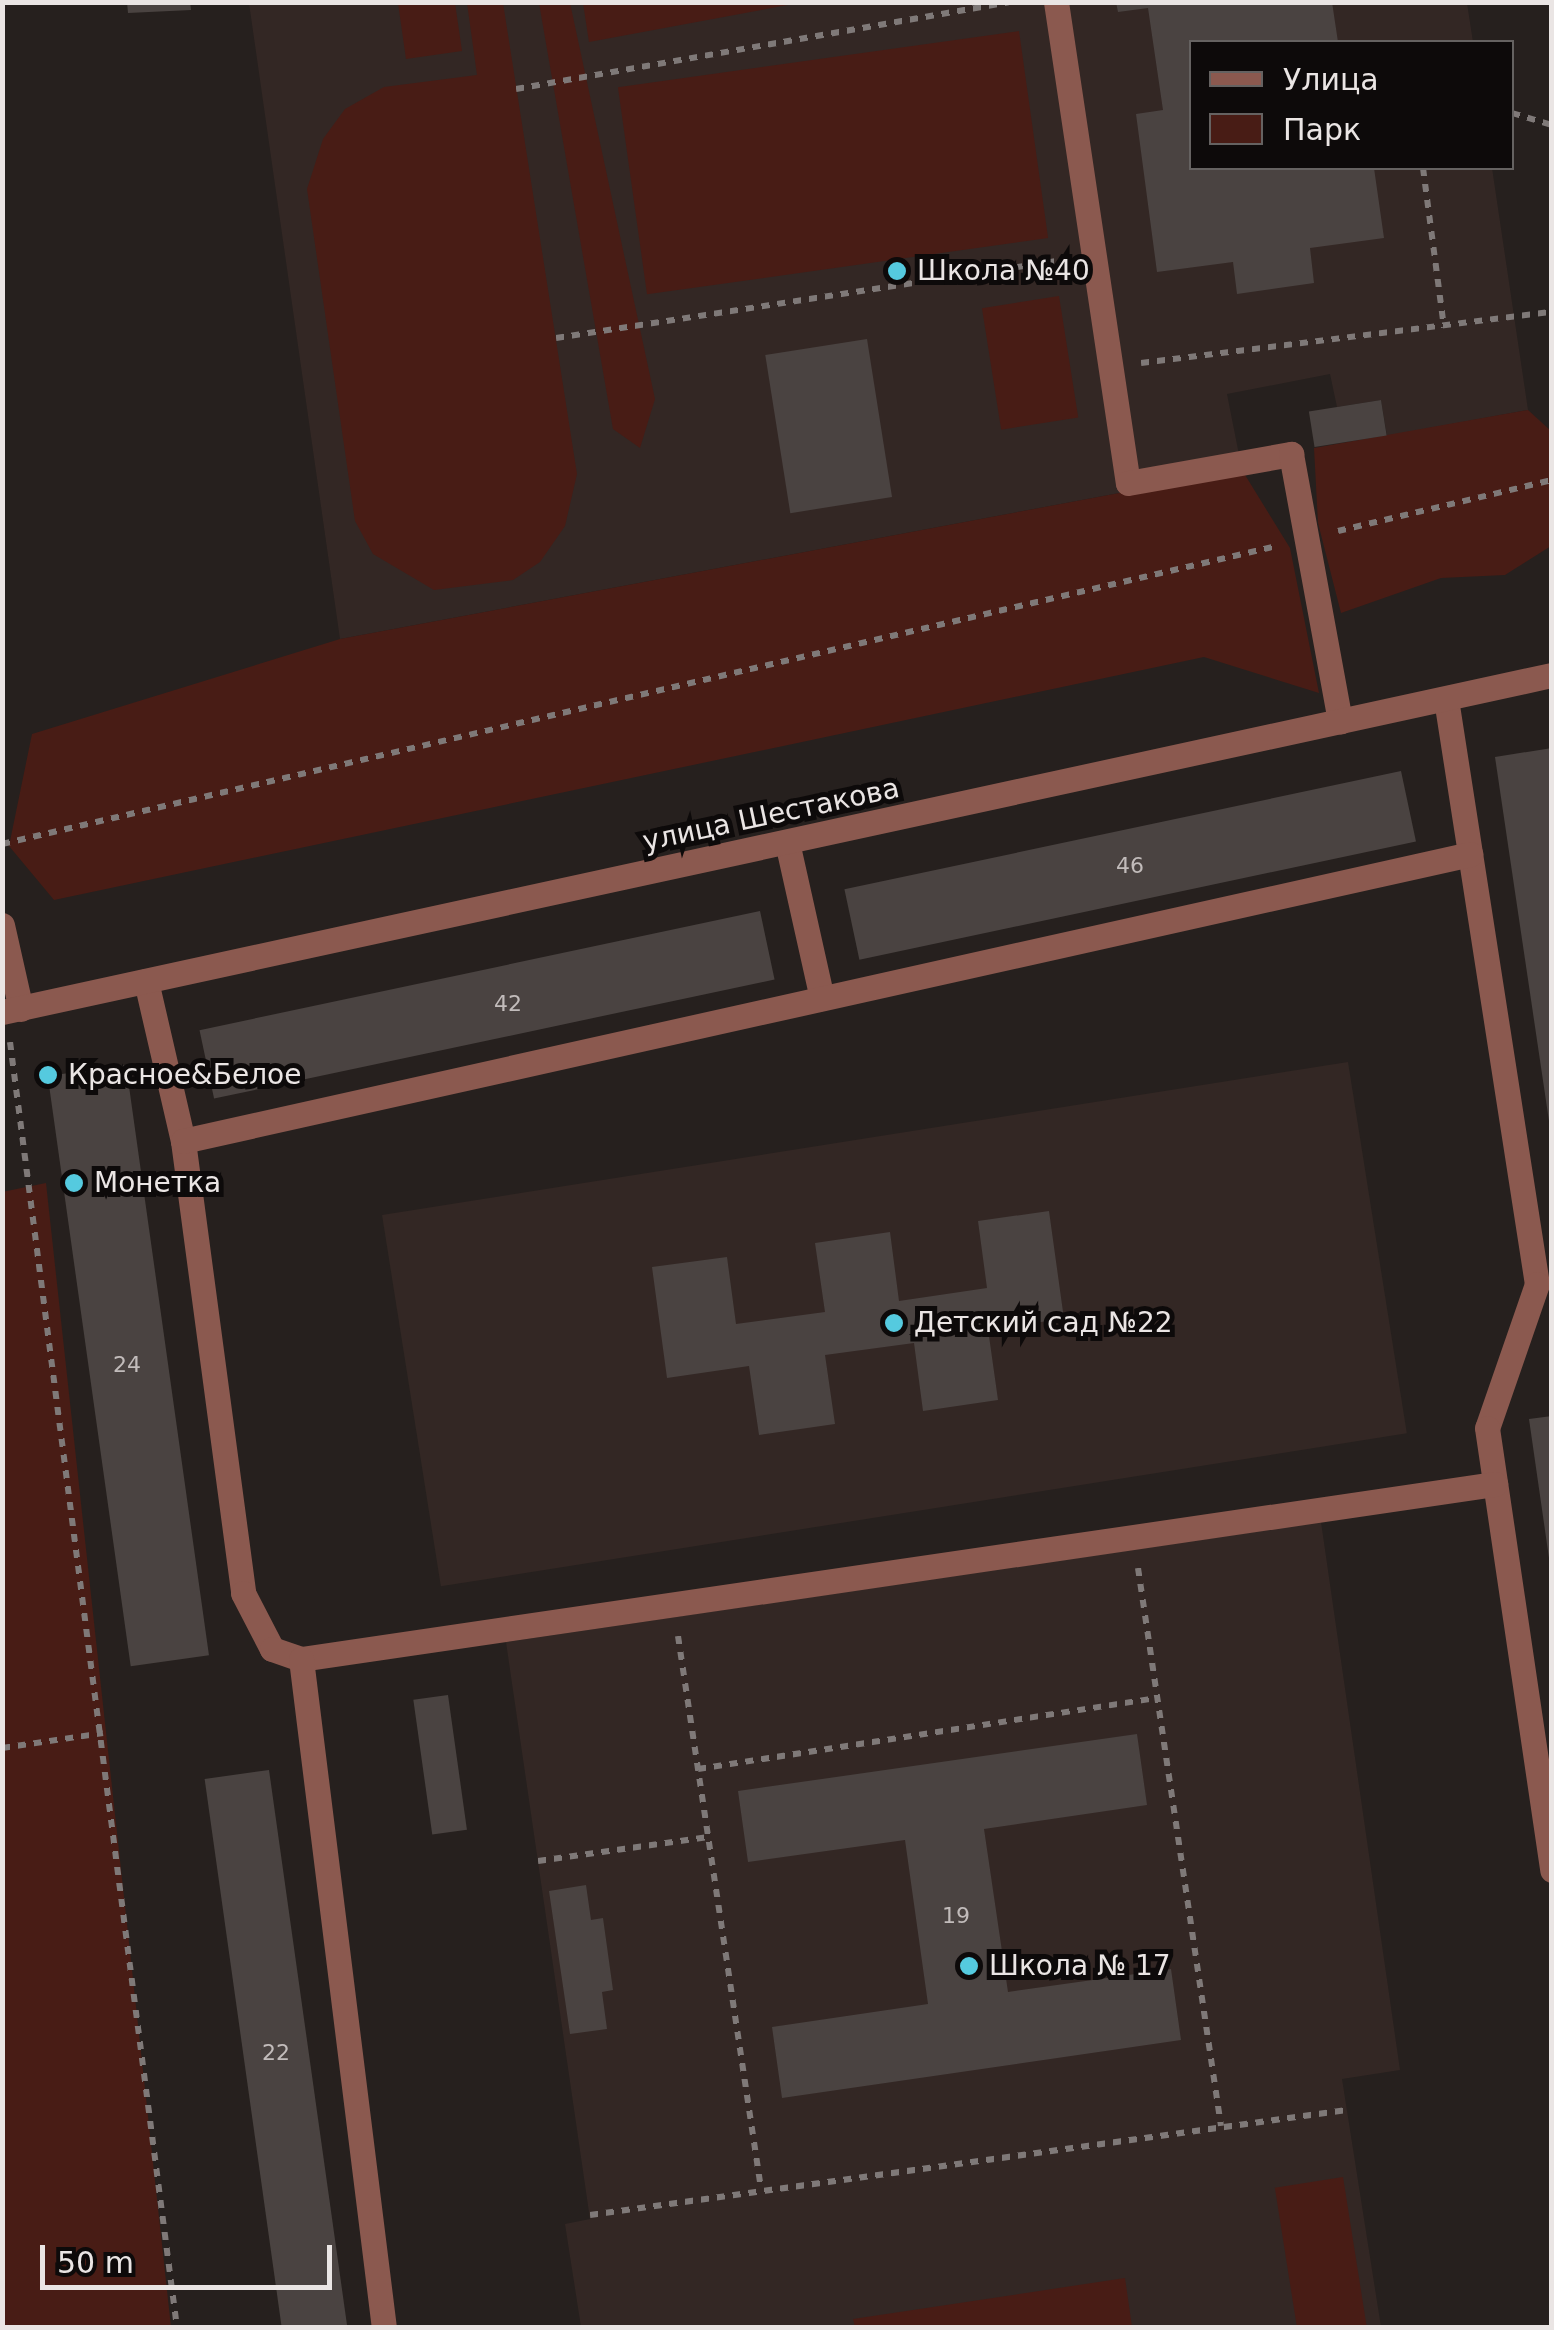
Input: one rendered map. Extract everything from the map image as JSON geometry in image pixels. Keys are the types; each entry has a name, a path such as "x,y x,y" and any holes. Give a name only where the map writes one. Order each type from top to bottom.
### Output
{"street":[{"path":"1056,2 1128,483 1291,454 1340,722"},
{"name":"улица Шестакова","path":"10,1011 1552,676"},
{"path":"1446,699 1537,1284 1488,1428 1552,1870"},
{"path":"787,842 822,998"},
{"path":"183,1141 1470,854"},
{"path":"2,925 10,1011"},
{"path":"146,981 183,1141 242,1594 272,1650 301,1660 1495,1484"},
{"path":"301,1660 384,2328"}],"path":[{"path":"516,89 1008,2"},
{"path":"1514,114 1552,124"},
{"path":"1423,170 1444,328"},
{"path":"556,338 1094,256"},
{"path":"1110,366 1552,312"},
{"path":"2,844 1552,480"},
{"path":"10,1011 176,2328"},
{"path":"1134,1537 1221,2126"},
{"path":"674,1605 760,2189"},
{"path":"698,1769 1158,1698"},
{"path":"2,1748 103,1733"},
{"path":"538,1862 708,1837"},
{"path":"590,2214 1347,2110"}],"shaded area":[{"name":"Школа №40","path":"249,3 1467,3 1473,40 1189,40 1189,170 1492,170 1528,410 1387,436 1381,400 1337,407 1330,374 1227,394 1242,470 340,639"},
{"name":"Детский сад №22","path":"1348,1062 1407,1433 441,1586 382,1215"},
{"name":"Школа № 17","path":"1321,1522 1400,2070 1342,2079 1381,2327 581,2327 565,2224 590,2219 506,1642"}],"green space":[{"path":"583,2 804,2 589,42 583,3"},
{"path":"398,3 455,3 462,51 406,59"},
{"path":"467,3 503,3 577,474 565,526 540,562 513,580 434,590 373,554 355,521 307,189 323,139 345,109 384,87 477,75"},
{"path":"539,3 570,3 655,399 640,448 613,429"},
{"path":"1019,31 1048,238 647,294 618,87"},
{"path":"1059,296 1078,417 1001,430 982,308"},
{"path":"1528,410 1551,431 1551,546 1505,575 1441,578 1341,613 1318,523 1314,448"},
{"path":"1242,470 1290,548 1319,693 1204,657 54,900 9,846 32,734 340,639"},
{"path":"46,1183 171,2327 3,2327 2,1192"},
{"path":"1343,2177 1367,2327 1297,2328 1275,2188"},
{"path":"1125,2278 1132,2327 855,2327 853,2319"}],"building":[{"path":"127,2 190,2 191,10 128,13"},
{"path":"1116,2 1332,2 1338,40 1189,40 1189,170 1374,170 1384,238 1310,248 1314,283 1237,294 1233,262 1157,272 1136,114 1163,110 1148,8 1118,12"},
{"path":"867,339 892,497 790,513 765,355"},
{"path":"1381,400 1387,436 1315,447 1309,411"},
{"path":"1552,748 1552,1121 1549,1121 1495,757"},
{"path":"1401,771 1416,841 859,960 844,889"},
{"path":"760,911 775,979 214,1099 200,1030"},
{"path":"126,1065 209,1655 131,1666 48,1076"},
{"path":"1049,1211 1064,1319 988,1329 998,1400 923,1411 914,1343 825,1355 835,1424 759,1435 749,1366 667,1378 652,1267 727,1257 736,1324 825,1312 815,1243 890,1232 899,1301 987,1288 978,1221"},
{"path":"1552,1416 1552,1558 1549,1558 1529,1419"},
{"path":"448,1695 467,1830 432,1835 413,1700"},
{"path":"1137,1734 1147,1805 984,1829 1008,1992 1171,1969 1181,2040 782,2098 772,2027 928,2004 905,1840 748,1862 738,1791"},
{"path":"269,1770 347,2328 282,2328 205,1779"},
{"path":"586,1885 591,1920 603,1918 613,1990 602,1992 607,2029 570,2034 549,1891"}],"place":[{"name":"Школа №40","path":"897,271"},
{"name":"Красное&Белое","path":"48,1075"},
{"name":"Монетка","path":"74,1183"},
{"name":"Детский сад №22","path":"894,1323"},
{"name":"Школа № 17","path":"969,1966"}]}
